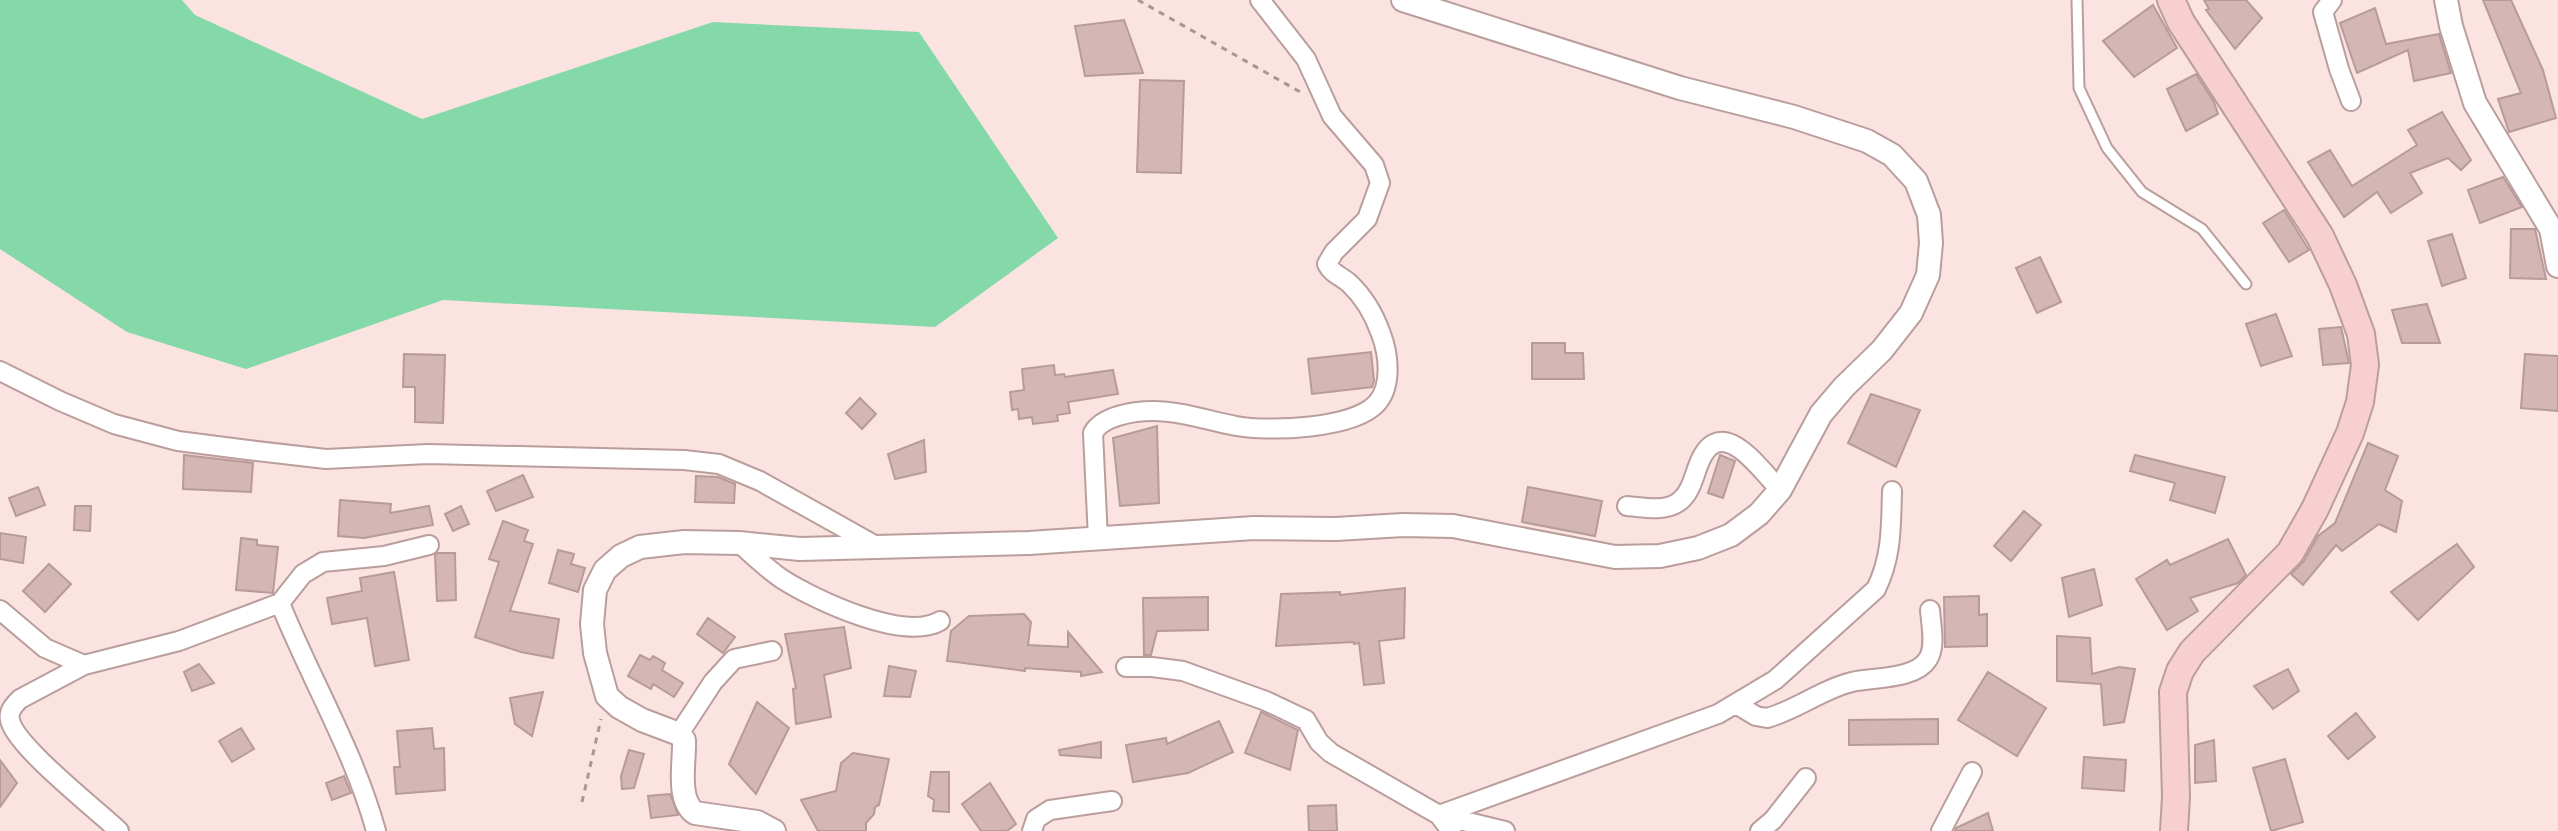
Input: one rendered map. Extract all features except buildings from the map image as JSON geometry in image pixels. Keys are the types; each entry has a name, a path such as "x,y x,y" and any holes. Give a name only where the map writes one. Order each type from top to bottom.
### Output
{"main road":[{"path":"2171,0 2181,22 2320,236 2361,334 2365,365 2360,402 2350,433 2315,509 2290,553 2192,652 2180,671 2173,692 2174,831"}],"street":[{"path":"1098,539 1093,433 1097,425 1106,419 1152,411 1238,426 1302,429 1360,415 1375,406 1385,393 1388,377 1383,338 1372,311 1364,298 1331,272 1327,264 1334,252 1367,219 1380,183 1374,165 1332,116 1306,59 1260,0"},
{"path":"774,831 757,822 695,813 687,807 684,797 684,740 679,734 642,720 619,707 607,696 595,653 592,624 595,590 605,570 621,556 640,547 684,542 800,549 1029,543 1254,528 1453,526 1615,557 1660,556 1698,548 1731,535 1759,514 1780,490 1821,414 1882,350 1911,313 1928,275 1931,243 1929,215 1916,181 1892,155 1867,141 1794,117 1680,88 1403,0"},
{"path":"2332,0 2323,12 2351,101"},
{"path":"2446,0 2475,103 2551,229 2558,266"},
{"path":"0,371 114,424 178,441 326,459 428,454 684,460 719,464 760,481 878,547"},
{"path":"1627,506 1658,508 1680,502 1687,494 1705,451 1715,444 1728,442 1740,446 1780,490"},
{"path":"1439,815 1718,714 1775,680 1876,589 1886,570 1891,544 1892,491"},
{"path":"739,543 782,578 864,618 905,626 940,621"},
{"path":"119,831 28,748 9,717 12,707 20,699 84,665 179,641 280,603 303,574 323,562 384,556 429,545"},
{"path":"280,603 301,655 343,737 365,789 376,831"},
{"path":"0,610 45,648 84,665"},
{"path":"1736,704 1756,716 1767,718 1841,685 1919,668 1928,659 1932,647 1930,610"},
{"path":"679,734 713,682 734,659 772,651"},
{"path":"1126,667 1183,671 1266,701 1306,720 1319,742 1331,753 1439,815 1505,831"},
{"path":"1941,831 1972,772"},
{"path":"1760,831 1773,820 1806,778"},
{"path":"1032,831 1036,819 1050,810 1112,801"},
{"path":"1439,815 1451,831"}],"lane":[{"path":"2077,0 2079,88 2107,148 2142,192 2202,229 2246,284"}],"path":[{"path":"1138,0 1327,107"},
{"path":"582,802 607,696"}],"green space":[{"path":"0,0 182,0 195,15 422,119 713,22 919,32 1058,238 935,327 443,300 246,369 127,332 0,249"}]}
